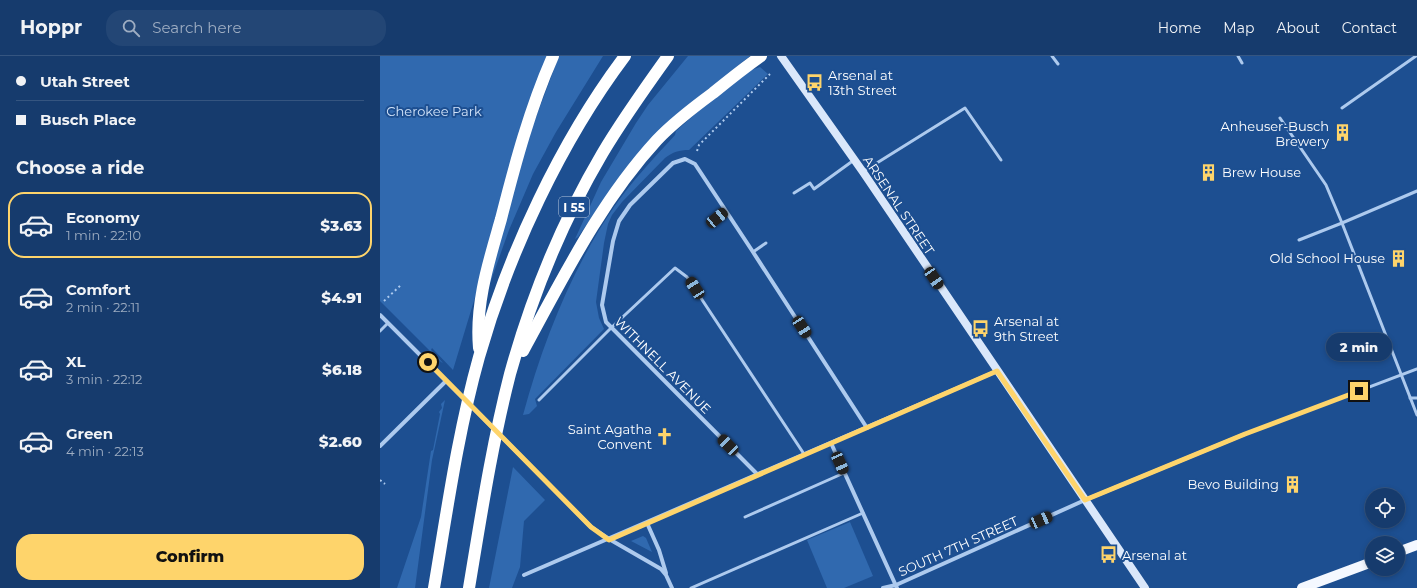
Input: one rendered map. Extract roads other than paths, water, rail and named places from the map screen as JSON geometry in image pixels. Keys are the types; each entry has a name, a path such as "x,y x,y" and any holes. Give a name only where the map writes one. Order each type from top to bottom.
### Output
{"highway":[{"path":"479,356 478,323 484,284 513,170 543,78 553,56"},
{"name":"I 55","path":"434,588 461,433 479,356 505,280 528,224 554,170 584,117 624,56"},
{"name":"I 55","path":"469,588 493,449 510,373 528,316 574,207 602,155 634,103 668,56"},
{"path":"510,373 594,223 636,164 658,138 676,122 761,56"}],"main road":[{"name":"ARSENAL STREET","path":"781,56 863,172 1145,588"},
{"path":"1405,549 1417,545"},
{"path":"1302,588 1365,565"}],"street":[{"name":"WITHNELL AVENUE","path":"726,211 695,164 685,159 673,163 630,205 619,221 613,241 602,305 606,322 611,328 758,475"},
{"path":"726,211 867,428"},
{"path":"380,315 591,527 609,540 658,567 666,575"},
{"path":"524,576 997,371"},
{"path":"380,446 448,383"},
{"name":"SOUTH 7TH STREET","path":"883,588 896,586 1085,500 1245,434"},
{"path":"831,443 896,586"},
{"path":"646,523 661,556 666,575 672,588"}],"lane":[{"path":"1052,56 1058,64"},
{"path":"1238,56 1242,63"},
{"path":"1342,108 1416,56"},
{"path":"863,172 965,108 1002,160"},
{"path":"1280,118 1326,185 1417,415"},
{"path":"794,193 810,183 814,189 854,160"},
{"path":"1299,240 1342,224 1417,191"},
{"path":"717,218 726,211"},
{"path":"753,252 766,243"},
{"path":"539,400 611,328 675,268 688,277 804,454"},
{"path":"380,331 388,323"},
{"path":"1245,434 1417,369"},
{"path":"1410,398 1417,398"},
{"path":"745,517 844,472"},
{"path":"691,588 863,513"}],"place":[{"name":"Arsenal at 13th Street","path":"815,82"},
{"name":"Anheuser-Busch Brewery","path":"1342,133"},
{"name":"Brew House","path":"1209,172"},
{"name":"Old School House","path":"1398,258"},
{"name":"Arsenal at 9th Street","path":"981,328"},
{"name":"Saint Agatha Convent","path":"665,436"},
{"name":"Bevo Building","path":"1292,484"},
{"name":"Arsenal at","path":"1109,555"}],"park label":[{"name":"Cherokee Park","path":"434,111"}]}
